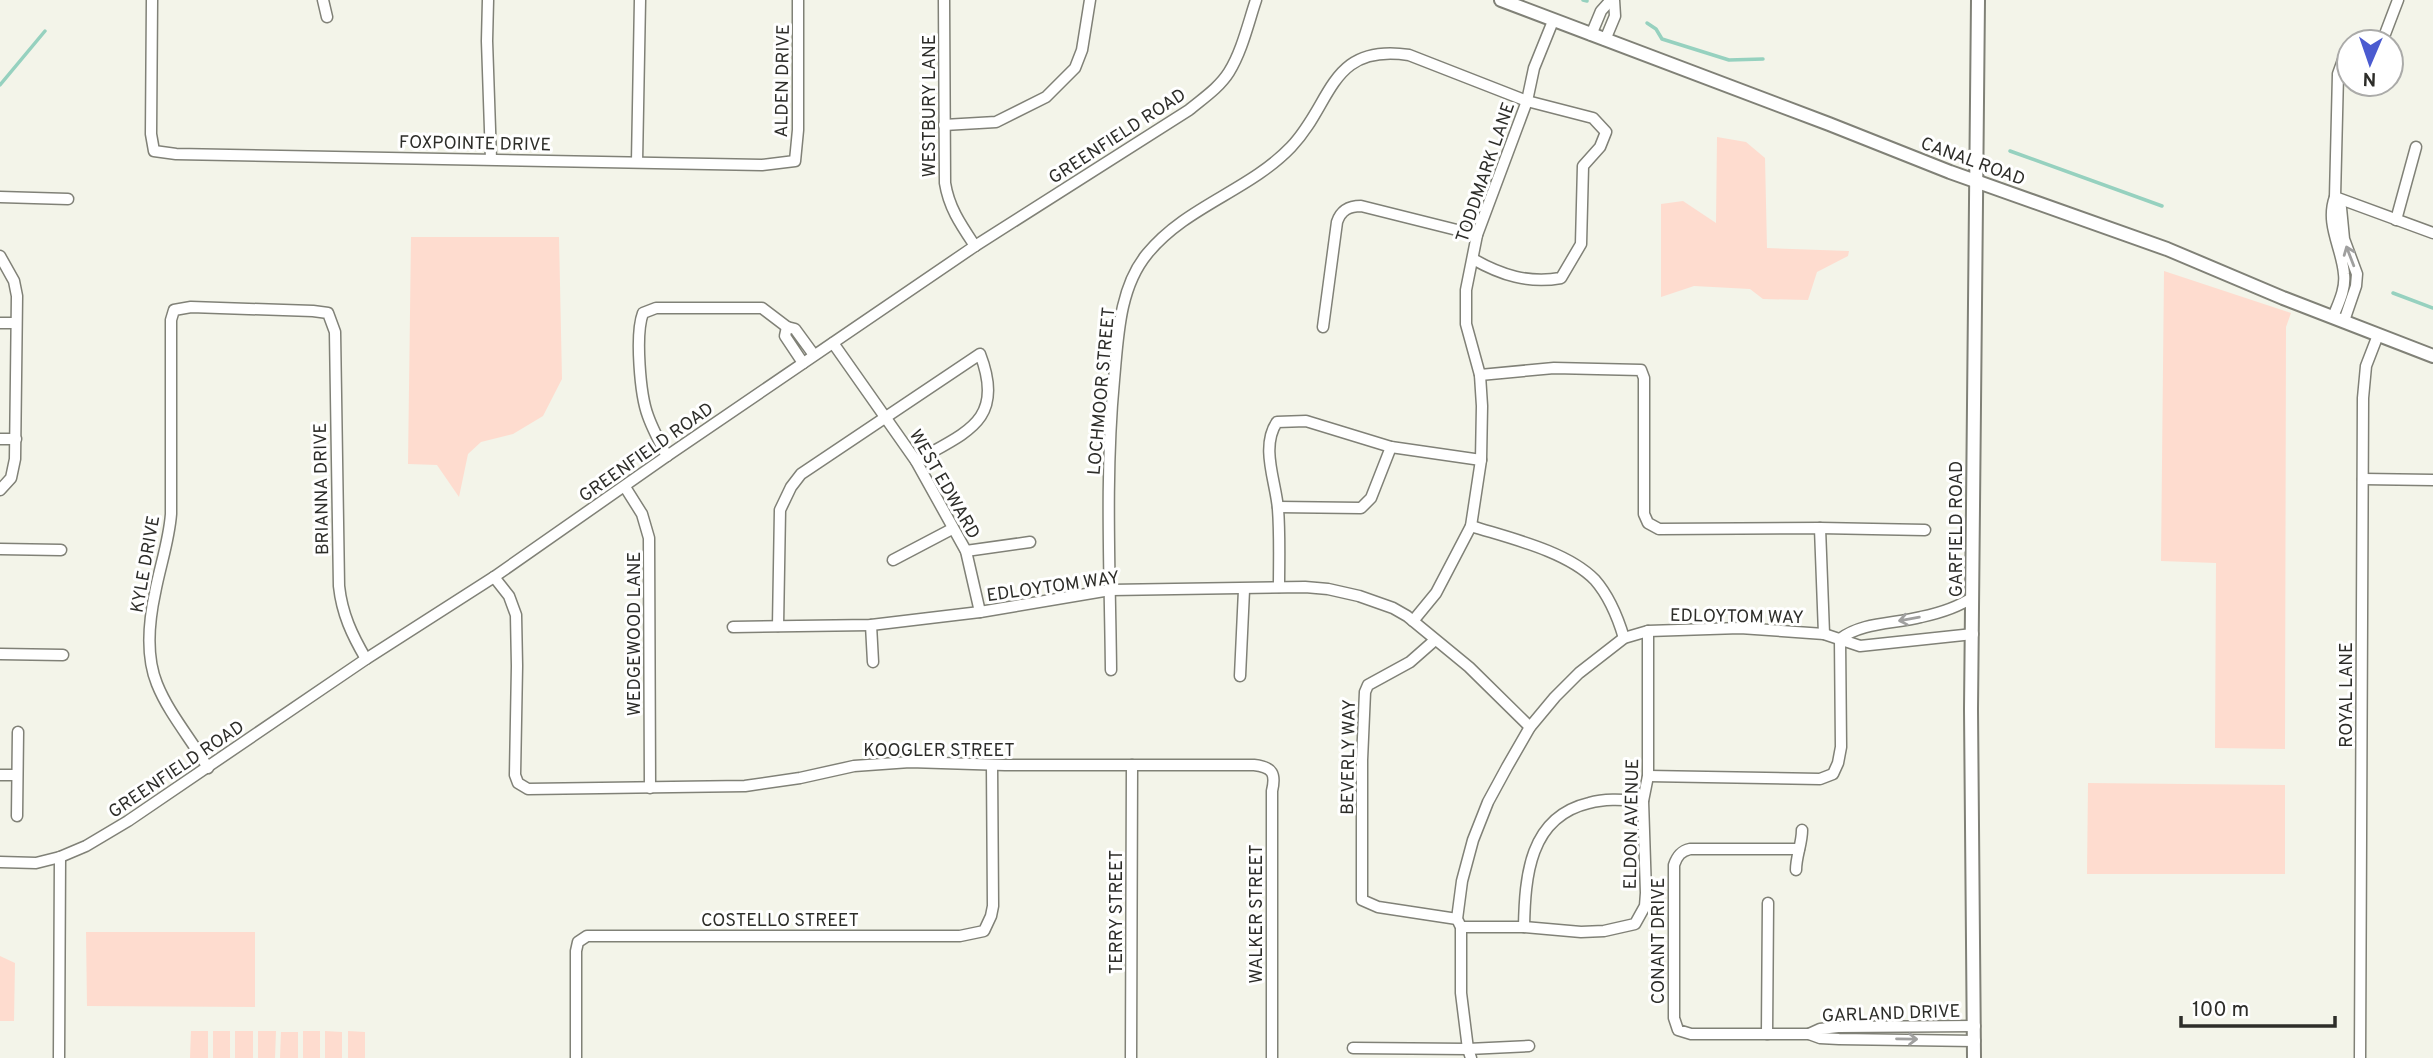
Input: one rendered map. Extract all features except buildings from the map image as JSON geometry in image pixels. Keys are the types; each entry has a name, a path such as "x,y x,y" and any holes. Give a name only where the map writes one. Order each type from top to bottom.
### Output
{"main road":[{"name":"CANAL ROAD","path":"1501,0 1976,181 2166,249 2433,356"},
{"name":"GARFIELD ROAD","path":"1974,1058 1973,597 1978,0"}],"street":[{"name":"FOXPOINTE DRIVE","path":"152,0 151,134 155,151 176,154 762,165 795,161"},
{"path":"323,0 327,17"},
{"path":"488,0 491,159"},
{"path":"637,162 640,0"},
{"name":"ALDEN DRIVE","path":"795,161 798,130 798,0"},
{"name":"WESTBURY LANE","path":"944,0 945,183 954,216 975,246"},
{"path":"944,125 996,122 1046,97 1075,68 1082,50 1090,0"},
{"name":"GREENFIELD ROAD","path":"0,862 36,863 60,857 105,835 366,659 494,577 975,246 1189,110 1229,73 1256,0"},
{"path":"1591,35 1601,11 1612,0"},
{"path":"1605,40 1615,16 1612,0"},
{"path":"2387,28 2398,0"},
{"name":"TODDMARK LANE","path":"1481,460 1480,375 1466,324 1466,289 1478,235 1527,101 1534,68 1553,21"},
{"name":"LOCHMOOR STREET","path":"1111,670 1108,442 1117,341 1124,302 1146,255 1191,214 1264,170 1291,146 1339,75 1370,55 1388,52 1409,55 1527,101 1593,118 1606,132 1600,147 1583,166 1581,244 1561,278 1540,282 1495,271 1472,258"},
{"path":"2338,98 2335,197 2341,208 2344,239 2357,274 2356,286 2338,319"},
{"path":"2396,220 2416,147"},
{"path":"0,197 68,199"},
{"path":"2335,197 2433,233"},
{"path":"1323,327 1337,222 1343,211 1361,206 1478,235"},
{"path":"0,256 16,288 14,469 11,478 0,491"},
{"name":"KYLE DRIVE","path":"208,768 156,682 152,662 151,611 169,538 171,513 171,320 174,310 191,307 328,313"},
{"path":"667,456 648,416 643,397 639,332 643,313 656,307 762,308 787,327 796,329 814,355"},
{"name":"BRIANNA DRIVE","path":"328,313 335,332 341,608 366,659"},
{"path":"0,323 16,323"},
{"path":"787,327 785,336 803,363"},
{"name":"ROYAL LANE","path":"2360,1058 2363,398 2365,366 2378,335"},
{"name":"WEST EDWARD","path":"833,342 916,461 966,551 980,612"},
{"path":"778,626 780,510 784,499 802,474 979,354 988,386 982,417 971,429 916,461"},
{"path":"1480,375 1554,368 1641,370 1644,378 1644,514 1648,523 1659,529 1925,530"},
{"path":"1279,587 1278,506 1272,478 1270,447 1271,433 1277,422 1306,421 1391,447 1481,460 1471,526 1436,593 1413,621"},
{"path":"0,439 16,439"},
{"path":"1278,506 1361,508 1370,498 1391,447"},
{"path":"2363,479 2433,480"},
{"name":"WEDGEWOOD LANE","path":"625,487 642,514 649,538 650,788"},
{"path":"1470,1054 1461,993 1459,923 1462,880 1473,840 1488,802 1530,727 1579,673 1624,638 1614,610 1594,579 1574,565 1547,552 1471,526"},
{"path":"1820,528 1824,634"},
{"path":"893,560 952,529"},
{"path":"966,551 1030,542"},
{"path":"0,550 61,550"},
{"name":"KOOGLER STREET","path":"494,577 509,596 516,615 515,775 522,787 537,790 775,783 854,766 910,762 992,765 1254,765 1273,771"},
{"name":"EDLOYTOM WAY","path":"733,627 871,625 980,612 1111,590 1305,587 1342,591 1393,608 1435,640"},
{"path":"1240,676 1244,590"},
{"path":"1648,776 1820,779 1833,774 1840,747 1840,639 1850,631 1920,618 1957,607 1973,597"},
{"path":"871,625 873,662"},
{"name":"EDLOYTOM WAY","path":"1624,638 1648,631 1740,628 1824,634 1860,646 1973,634"},
{"name":"ELDON AVENUE","path":"1459,923 1581,932 1604,931 1635,924 1645,906 1646,893 1643,801 1648,776 1648,631"},
{"path":"1435,640 1469,667 1530,727"},
{"name":"BEVERLY WAY","path":"1435,640 1410,662 1368,685 1365,692 1362,900 1378,907 1459,923"},
{"path":"0,654 63,655"},
{"path":"17,816 18,732"},
{"name":"COSTELLO STREET","path":"576,1058 575,961 578,942 587,936 960,936 984,931 993,905 992,765"},
{"name":"TERRY STREET","path":"1131,1058 1132,765"},
{"name":"WALKER STREET","path":"1272,1058 1273,771"},
{"path":"0,775 16,775"},
{"path":"1524,927 1525,885 1530,859 1548,826 1564,814 1587,803 1613,799 1643,801"},
{"path":"1796,870 1802,830"},
{"name":"CONANT DRIVE","path":"1678,1030 1674,1018 1674,865 1680,853 1690,849 1799,849"},
{"path":"59,1058 60,857"},
{"path":"1767,1034 1768,903"},
{"name":"GARLAND DRIVE","path":"1809,1034 1820,1029 1850,1027 1975,1026"},
{"name":"GARLAND DRIVE","path":"1678,1030 1691,1034 1809,1034 1820,1038 1839,1039 1975,1041"},
{"path":"1353,1048 1470,1054 1529,1046"}],"shaded area":[{"path":"1717,137 1746,142 1765,158 1767,248 1849,251 1848,256 1817,272 1808,300 1763,299 1750,289 1694,286 1661,297 1661,204 1683,201 1716,223"},
{"path":"411,237 559,237 562,379 543,416 513,434 481,442 468,454 459,497 437,465 408,464"},
{"path":"2164,271 2291,313 2286,327 2285,749 2215,748 2216,563 2161,561"},
{"path":"2088,783 2285,785 2285,874 2087,874"},
{"path":"86,932 255,932 255,1007 87,1006"},
{"path":"0,956 15,963 14,1021 0,1021"},
{"path":"191,1031 208,1031 208,1058 190,1058"},
{"path":"213,1031 230,1031 230,1058 213,1058"},
{"path":"235,1031 253,1031 253,1058 235,1058"},
{"path":"258,1031 276,1031 275,1058 258,1058"},
{"path":"303,1031 320,1031 320,1058 303,1058"},
{"path":"325,1031 342,1032 342,1058 325,1058"},
{"path":"348,1031 365,1032 365,1058 348,1058"},
{"path":"281,1032 298,1032 298,1058 280,1058"}],"waterway":[{"path":"1583,0 1587,1"},
{"path":"1647,23 1656,29 1662,39 1729,60 1763,59"},
{"path":"0,85 45,31"},
{"path":"2010,151 2162,206"},
{"path":"2393,293 2433,308"}]}
